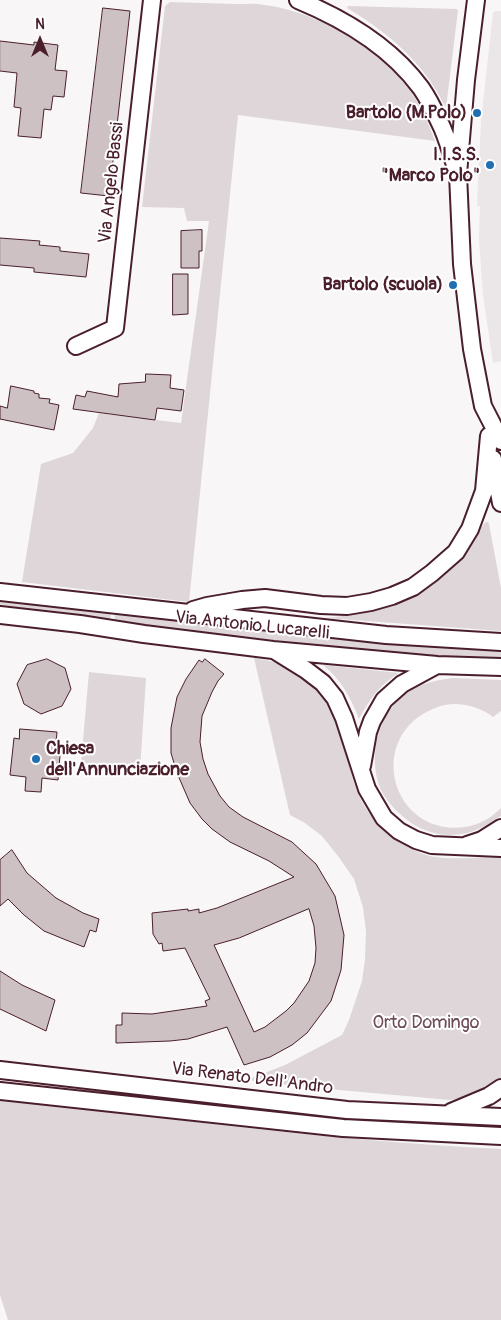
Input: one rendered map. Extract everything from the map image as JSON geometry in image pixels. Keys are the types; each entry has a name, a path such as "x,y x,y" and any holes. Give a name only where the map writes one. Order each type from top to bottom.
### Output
{"street":[{"name":"Via Angelo Bassi","path":"76,346 116,328 152,0"},
{"path":"298,0 324,10 354,28 388,52 411,75 422,89 440,123 458,174"},
{"path":"476,0 466,80 458,174 462,264 472,349 483,406 495,439 501,503"},
{"path":"185,613 207,606 265,598 321,605 347,606 392,596 413,586 432,573 456,552 470,529 484,491 495,439"},
{"name":"Via Antonio Lucarelli","path":"0,592 386,635 501,642"},
{"name":"Via Antonio Lucarelli","path":"0,616 80,624 273,650 437,665 501,667"},
{"path":"273,650 323,683 334,698 344,718 367,790 384,818 399,831 416,840 432,845 500,849"},
{"path":"362,770 368,732 384,700 402,684 437,665"},
{"path":"462,847 482,840 499,830"},
{"name":"Via Renato Dell'Andro","path":"0,1070 348,1110 501,1117"},
{"path":"443,1114 468,1106 490,1096 501,1088"},
{"path":"0,1091 343,1128 501,1136"}],"shaded area":[{"name":"I.I.S.S. \"Marco Polo\"","path":"501,11 501,361 493,363 483,295 479,240 480,206 477,206 481,121 493,13"}],"green space":[{"path":"170,2 261,4 287,9 331,26 352,38 390,67 418,103 435,141 238,115 189,602 22,582 41,464 73,453 93,428 99,413 181,423 209,221 187,221 184,208 142,207 165,6"},
{"path":"348,6 458,10 446,108 428,77 417,64 391,39 347,8"},
{"path":"486,522 489,524 501,588 501,631 327,618 382,608 415,595 430,586 459,560"},
{"path":"0,600 111,613 110,622 0,609"},
{"path":"115,614 260,630 501,651 501,660 259,639 114,622"},
{"name":"Orto Domingo","path":"254,658 288,666 299,672 325,698 341,732 357,792 377,823 392,837 418,852 437,857 501,857 501,1080 475,1095 450,1100 246,1080 285,1065 342,1035 362,981 366,932 363,907 354,879 322,836 305,823 290,815"},
{"path":"323,665 399,673 386,682 376,693 359,719 345,689"},
{"path":"89,672 146,678 140,770 81,763"},
{"path":"453,678 501,680 501,711 493,717 480,709 465,705 450,704 435,708 413,722 399,740 394,761 396,782 404,801 419,817 440,826 465,827 480,823 501,808 501,816 484,826 467,833 451,835 427,831 413,824 399,813 381,790 375,762 379,734 384,720 401,697 423,685"},
{"path":"0,1099 313,1135 501,1149 501,1320 8,1320 0,1295"}],"building":[{"path":"103,8 130,11 109,196 81,193"},
{"path":"0,41 34,45 34,42 58,45 55,70 67,71 64,97 53,96 51,110 44,109 41,138 18,136 21,108 14,107 17,73 0,71"},
{"path":"202,230 202,251 199,251 199,268 181,268 181,231"},
{"path":"0,238 40,241 39,245 60,247 60,251 89,254 86,277 34,272 34,268 0,265"},
{"path":"173,274 188,274 188,314 173,315"},
{"path":"146,374 171,375 170,388 184,390 181,411 157,408 155,420 73,409 76,395 85,397 87,391 118,397 119,384 145,382"},
{"path":"11,386 34,391 34,393 39,394 39,398 50,399 49,403 59,405 54,430 0,419 0,406 7,408"},
{"path":"47,659 65,668 71,689 62,706 41,714 24,704 17,684 27,665"},
{"path":"205,659 224,674 212,692 202,716 200,742 208,774 220,796 229,807 243,817 292,842 316,864 335,896 344,935 341,970 331,1001 307,1033 292,1045 270,1057 244,1065 227,1027 188,1039 116,1043 116,1025 122,1025 122,1013 152,1014 207,1006 205,1001 210,999 185,948 163,951 162,943 159,944 153,934 152,913 199,909 199,913 217,908 294,877 269,861 230,842 212,829 190,803 177,773 171,753 171,728 177,697 199,660 202,662","holes":["309,909 314,926 315,963 309,981 286,1011 265,1027 254,1032 214,945 239,938"]},
{"name":"Chiesa dell'Annunciazione","path":"20,729 57,732 56,742 61,743 58,780 42,778 41,792 25,791 26,777 10,775 14,738 19,739"},
{"path":"12,850 27,873 56,898 83,913 99,919 96,932 90,930 84,947 44,931 8,899 0,906 0,860"},
{"path":"0,971 22,985 55,1000 46,1031 0,1009"}],"place":[{"name":"Bartolo (M.Polo)","path":"477,113"},
{"name":"I.I.S.S. \"Marco Polo\"","path":"490,165"},
{"name":"Bartolo (scuola)","path":"453,285"},
{"name":"Chiesa dell'Annunciazione","path":"36,759"}]}
